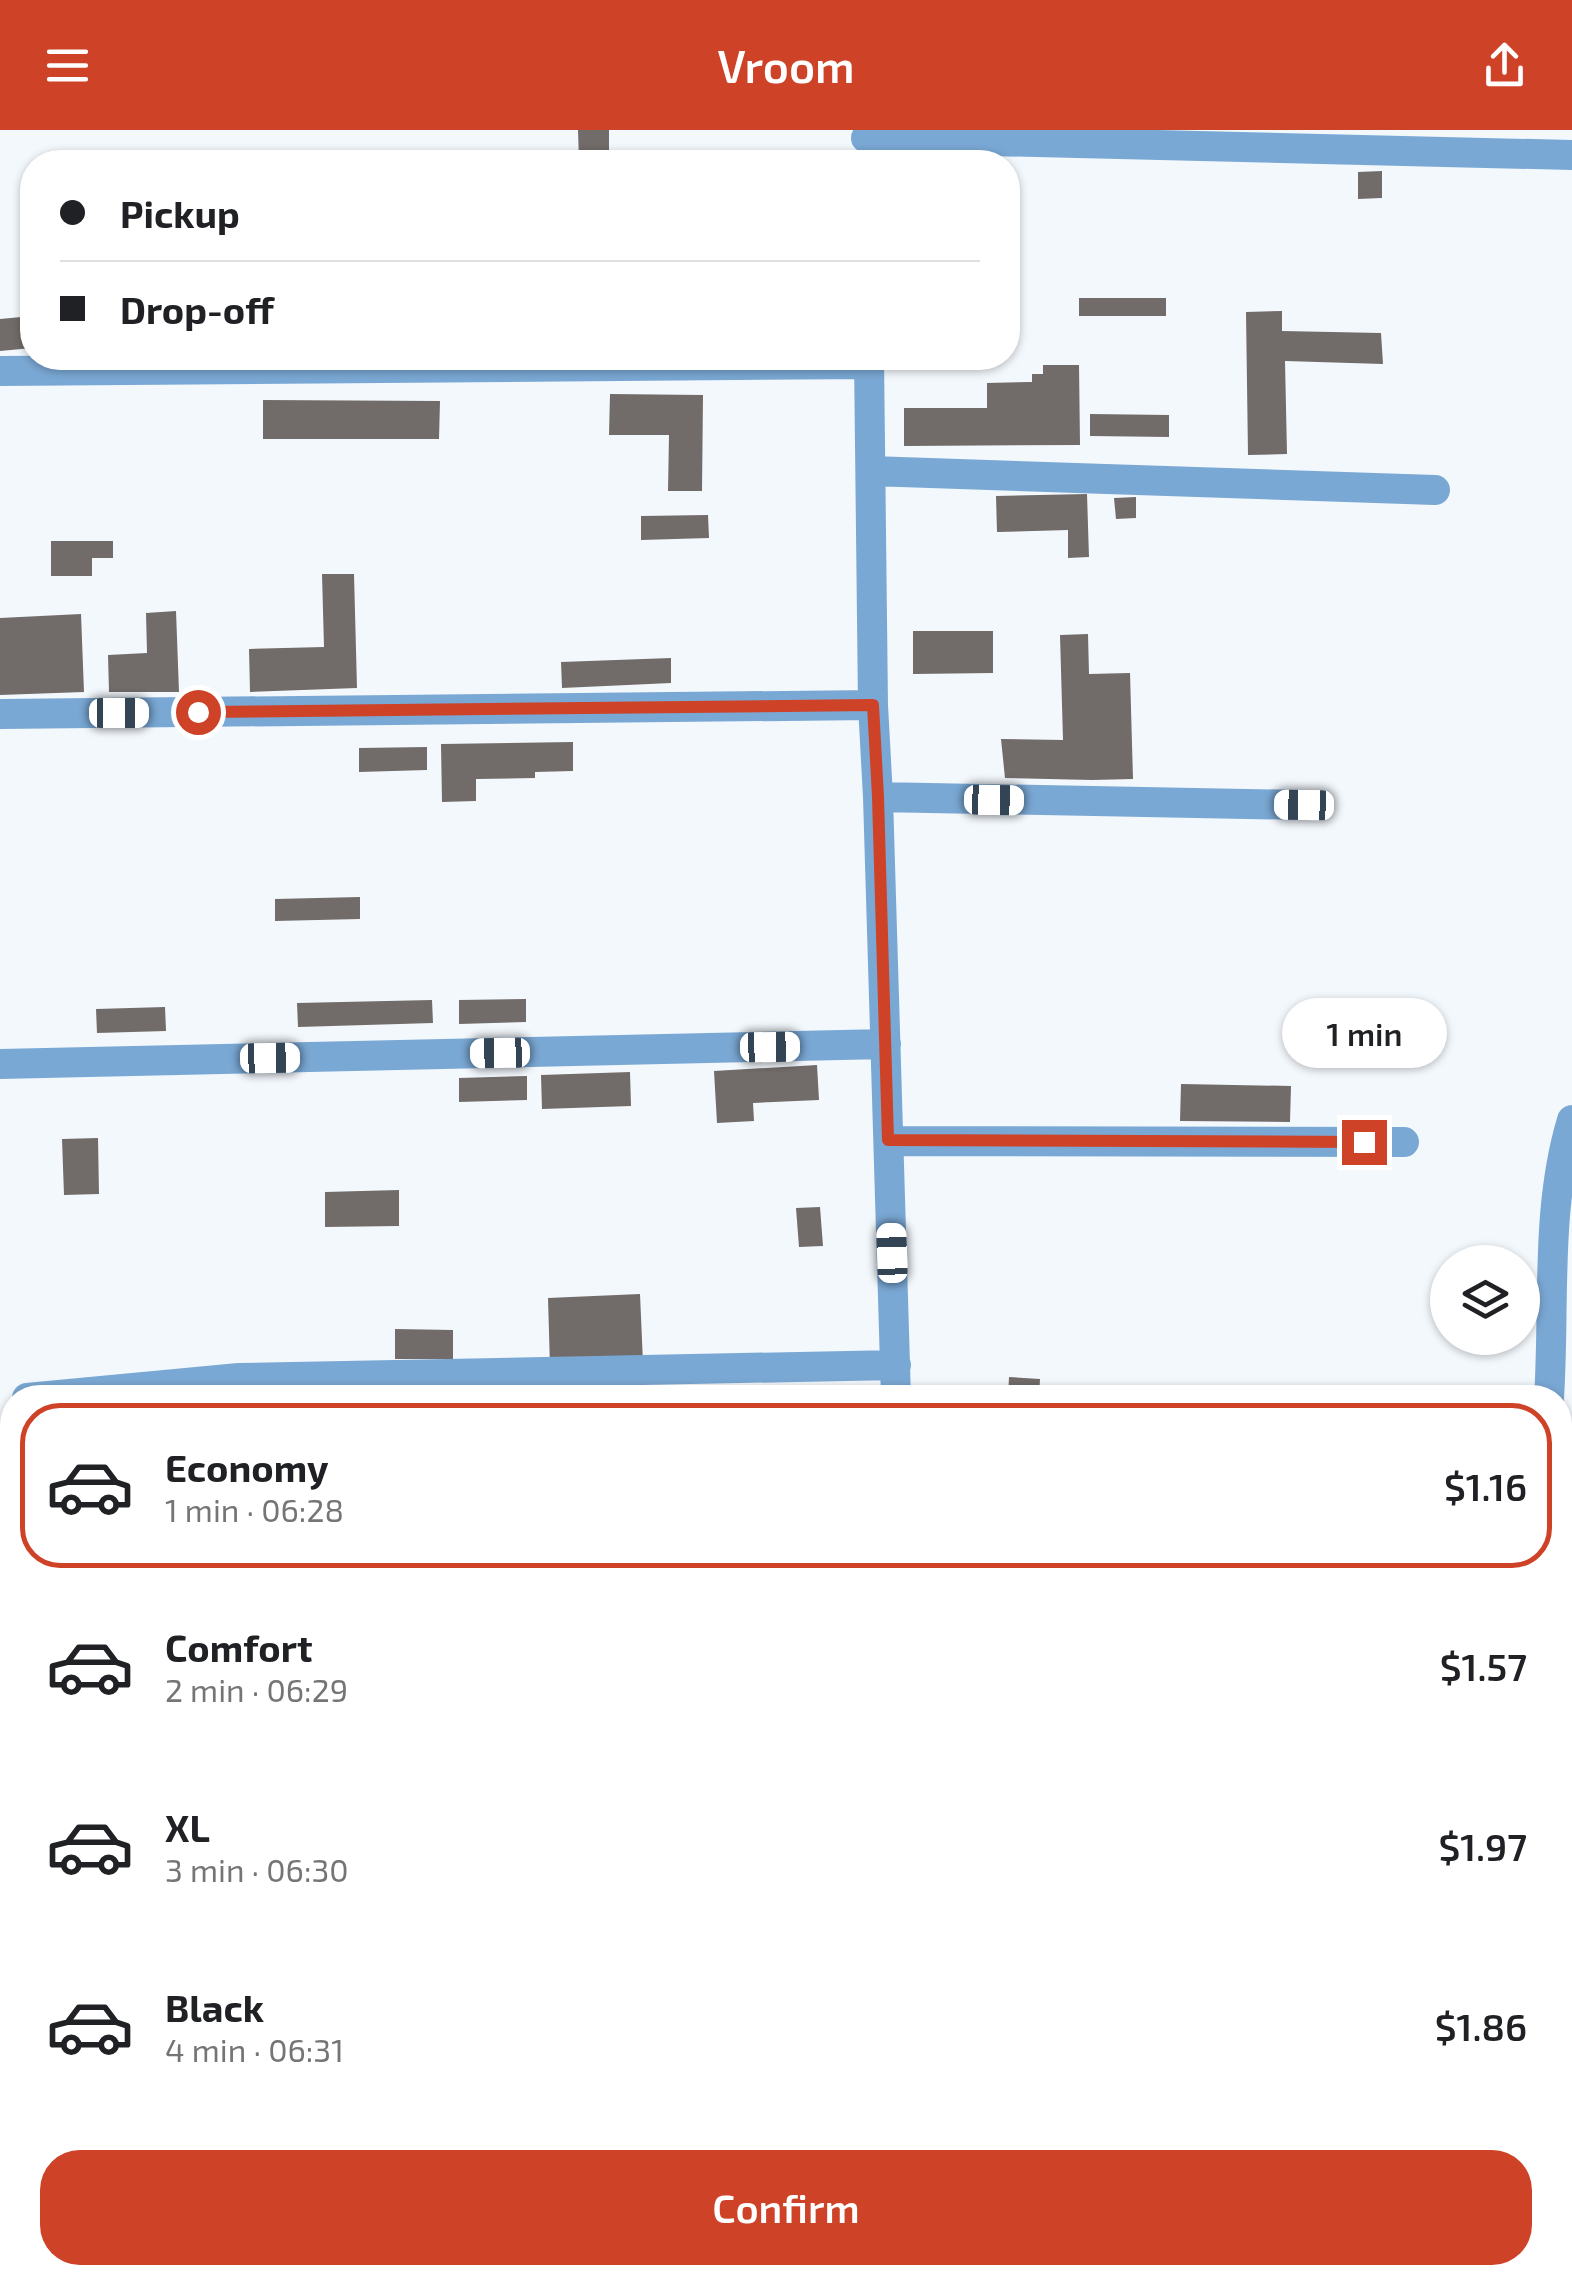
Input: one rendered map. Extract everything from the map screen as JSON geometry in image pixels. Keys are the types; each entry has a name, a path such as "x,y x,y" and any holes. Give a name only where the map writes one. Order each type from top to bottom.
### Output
{"street":[{"path":"866,144 1572,155"},
{"path":"0,371 87,370"},
{"path":"869,370 873,705 896,1385"},
{"path":"871,471 1435,490"},
{"path":"0,714 873,705"},
{"path":"878,797 1304,805"},
{"path":"0,1064 886,1044"},
{"path":"1549,1385 1556,1198 1572,1120"},
{"path":"888,1140 1404,1142"},
{"path":"164,1385 238,1378 896,1365"}],"building":[{"path":"578,130 609,130 609,150 579,150"},
{"path":"1382,171 1382,198 1358,199 1358,172"},
{"path":"1079,298 1166,298 1166,316 1079,316"},
{"path":"1282,311 1282,331 1381,333 1383,364 1285,361 1287,454 1248,455 1246,312"},
{"path":"20,317 20,349 0,351 0,319"},
{"path":"1043,365 1079,365 1080,445 904,446 904,408 987,408 987,383 1032,382 1032,374 1043,374"},
{"path":"610,394 703,395 702,491 668,491 669,435 609,435"},
{"path":"263,400 440,401 439,439 263,439"},
{"path":"1090,414 1169,415 1169,437 1090,436"},
{"path":"1087,494 1089,557 1068,558 1068,530 997,532 996,496"},
{"path":"1136,497 1136,518 1116,519 1114,498"},
{"path":"708,515 709,538 641,540 641,516"},
{"path":"51,541 113,541 113,558 92,558 92,576 51,576"},
{"path":"322,574 354,574 357,688 250,692 249,649 324,647"},
{"path":"176,611 179,692 109,692 108,655 147,653 146,613"},
{"path":"81,614 84,692 0,695 0,618"},
{"path":"913,631 993,631 993,673 913,674"},
{"path":"1088,634 1089,674 1130,673 1133,779 1005,778 1001,739 1063,740 1060,635"},
{"path":"671,658 671,683 562,688 561,662"},
{"path":"573,742 573,771 535,772 535,778 476,779 476,801 442,802 441,744"},
{"path":"427,747 427,770 359,772 359,748"},
{"path":"360,897 360,919 275,921 275,899"},
{"path":"526,999 526,1022 459,1024 459,1000"},
{"path":"432,1000 433,1023 298,1027 297,1003"},
{"path":"165,1007 166,1031 97,1033 96,1009"},
{"path":"817,1065 819,1100 753,1103 754,1121 717,1123 714,1071"},
{"path":"630,1072 631,1106 542,1109 541,1075"},
{"path":"527,1076 527,1100 459,1102 459,1078"},
{"path":"1181,1084 1291,1086 1290,1122 1180,1121"},
{"path":"98,1138 99,1194 64,1195 62,1139"},
{"path":"399,1190 399,1226 325,1227 325,1192"},
{"path":"820,1207 823,1246 799,1247 796,1208"},
{"path":"640,1294 643,1363 550,1367 548,1298"},
{"path":"395,1329 453,1330 453,1359 395,1359"},
{"path":"1009,1377 1040,1379 1040,1385 1009,1385"}],"route":[{"path":"198,712 873,705 888,1140 1364,1142"}]}
